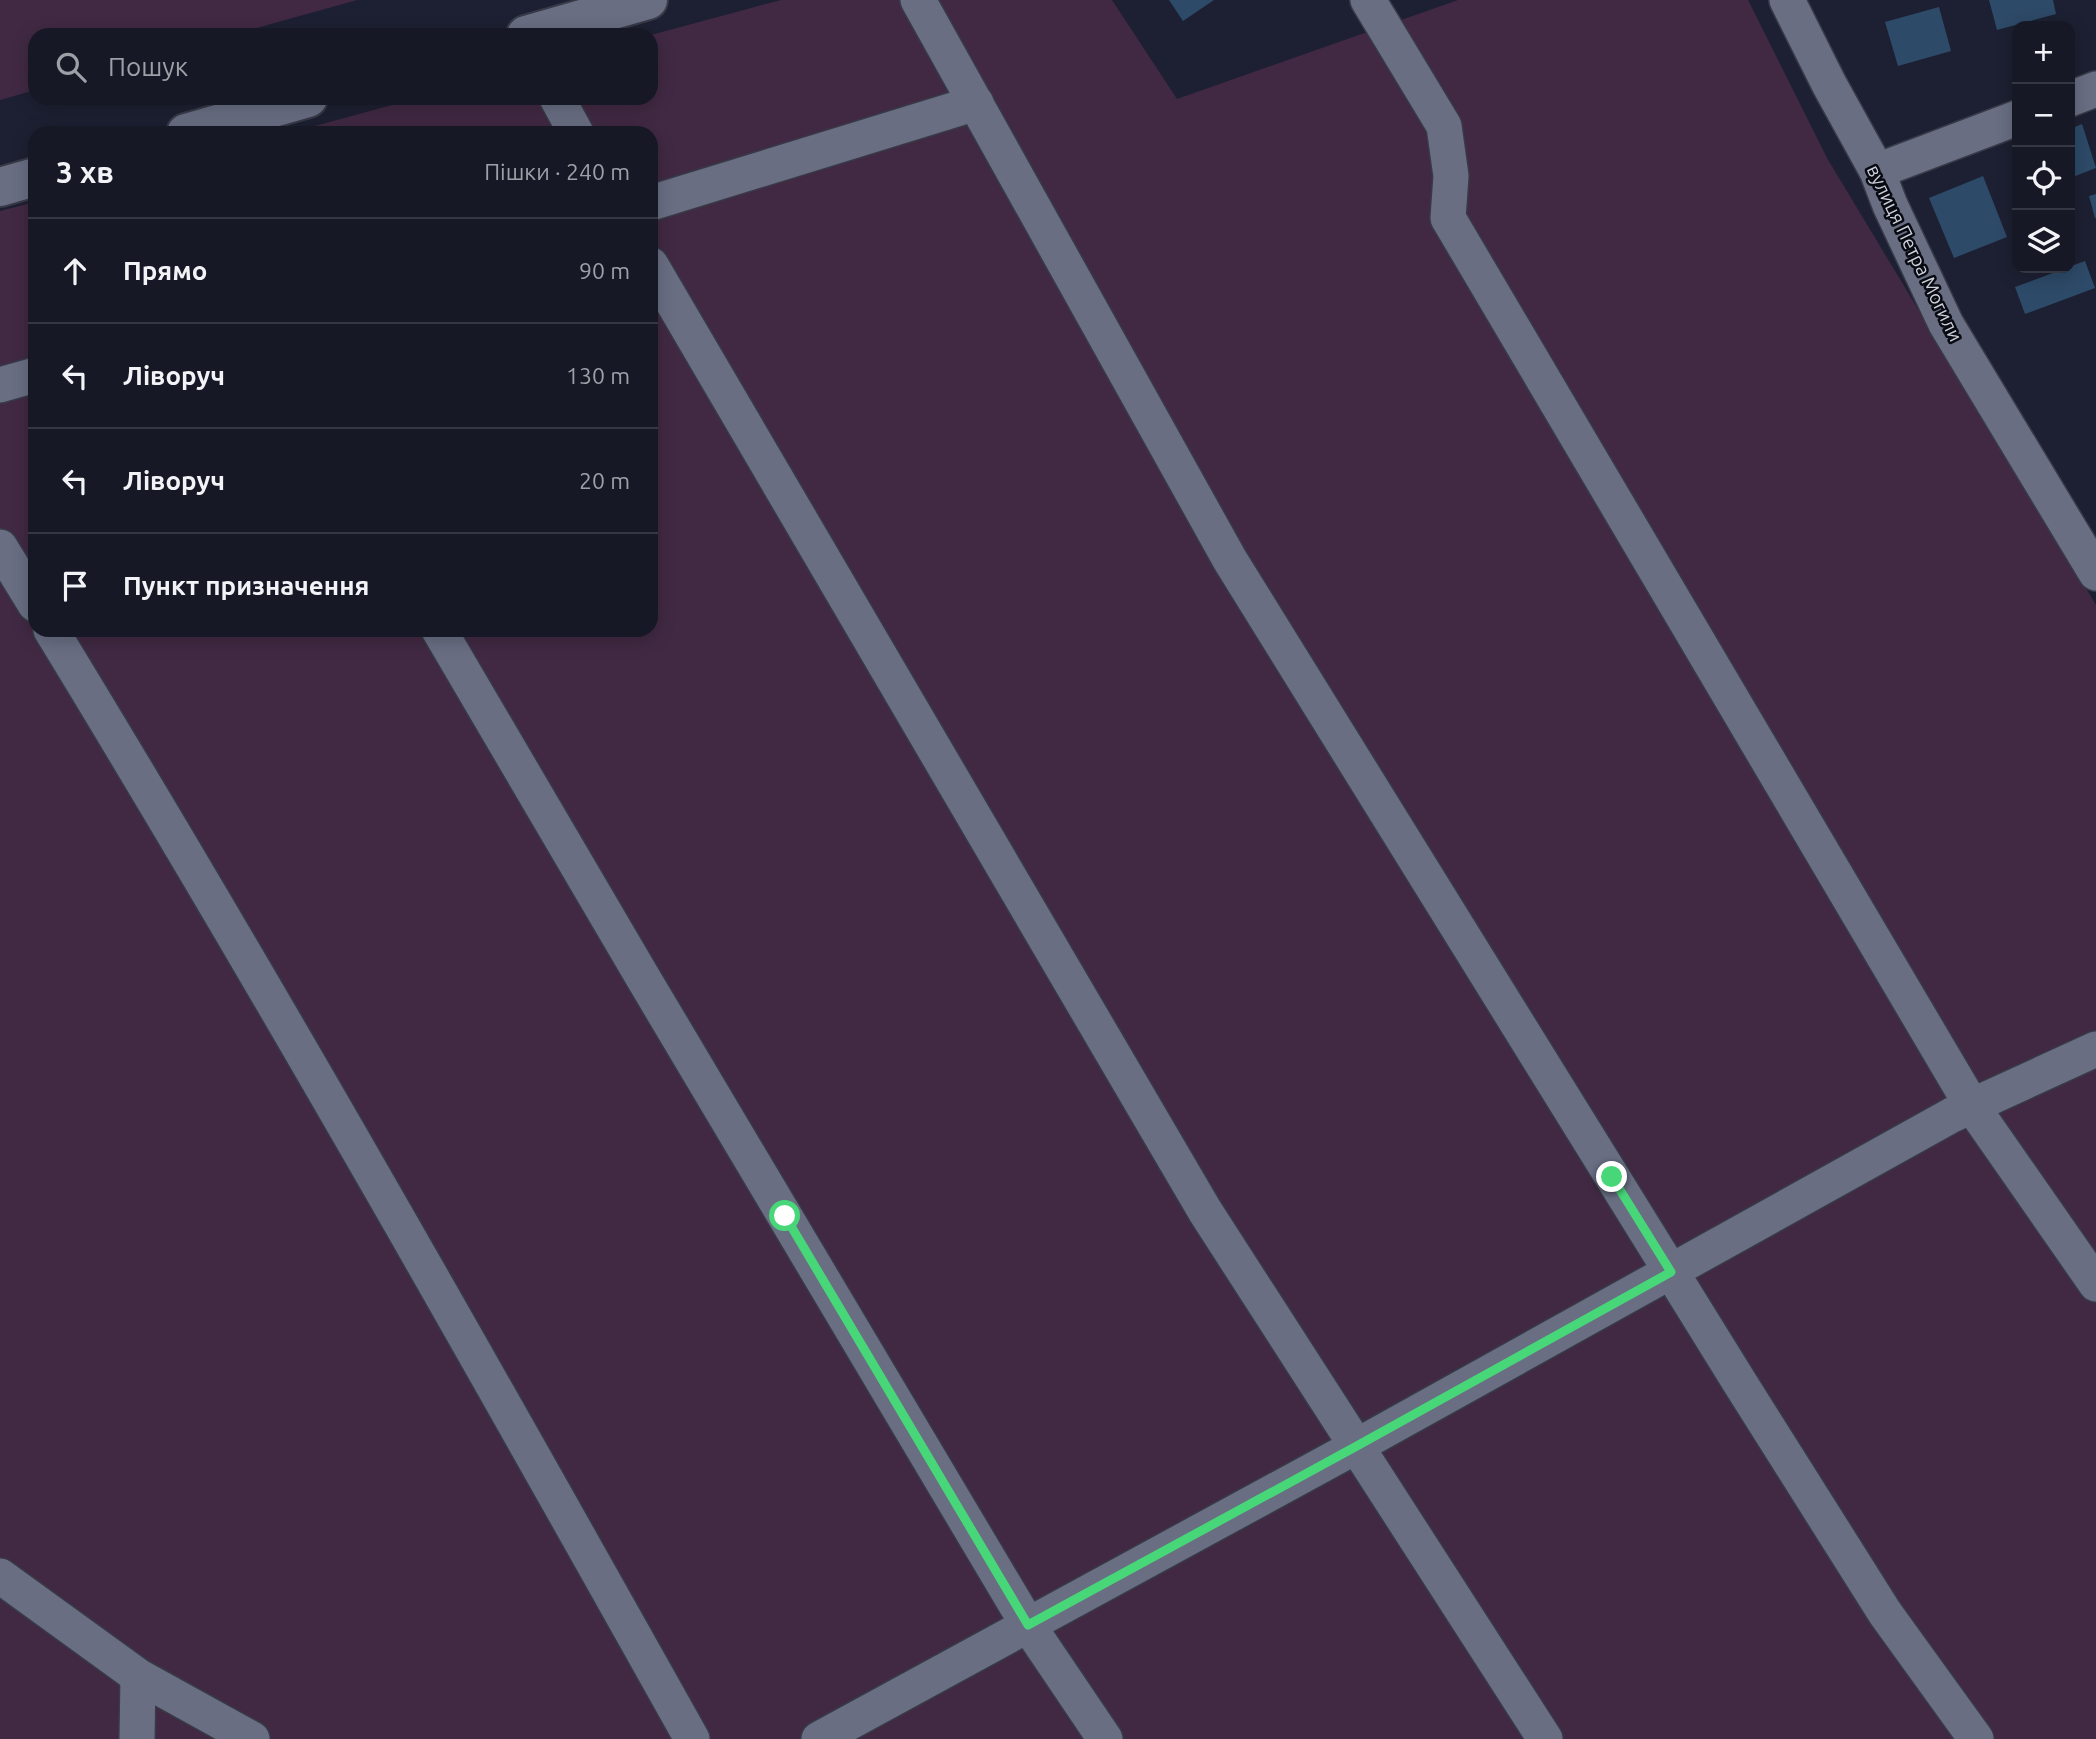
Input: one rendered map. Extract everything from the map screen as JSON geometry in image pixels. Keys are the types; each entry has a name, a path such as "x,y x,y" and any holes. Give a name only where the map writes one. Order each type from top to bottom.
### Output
{"street":[{"path":"550,28 648,0"},
{"path":"918,0 1230,560 1885,1614 1976,1739"},
{"path":"1368,0 1444,127 1451,176 1448,218 1972,1106 2096,1284"},
{"name":"вулиця Петра Могили","path":"1787,0 1877,171 1890,205 1946,324 2096,573"},
{"path":"2075,97 2096,89"},
{"path":"658,201 976,103"},
{"path":"210,126 284,105"},
{"path":"561,105 572,126"},
{"path":"1877,171 2012,120"},
{"path":"0,187 28,179"},
{"path":"658,277 1205,1211 1545,1739"},
{"path":"0,384 28,377"},
{"path":"0,547 28,593"},
{"path":"55,637 118,739 447,1301 692,1739"},
{"path":"443,637 1028,1625 1105,1739"},
{"path":"819,1739 1972,1106 2096,1049"},
{"path":"0,1576 138,1676 252,1739"},
{"path":"136,1739 138,1676"}],"shaded area":[{"path":"0,0 357,0 257,28 28,28 28,92 0,100"},
{"path":"781,0 1112,0 1177,99 1458,0 1748,0 1827,158 2096,605 2096,1739 0,1739 0,211 28,204 28,637 658,637 658,126 315,126 392,105 658,105 658,33"}],"building":[{"path":"1169,0 1214,0 1183,21"},
{"path":"1989,0 2053,0 2056,14 2030,21 2012,21 2012,26 1997,30"},
{"path":"1939,7 1951,51 1898,66 1885,22"},
{"path":"2082,124 2096,168 2075,176 2075,147 2075,127"},
{"path":"1983,176 2007,237 1954,258 1929,198"},
{"path":"2096,194 2096,218 2095,218 2089,196"},
{"path":"2085,261 2095,288 2025,314 2015,287 2053,273 2075,273 2075,265"}],"route":[{"path":"785,1216 1028,1625 1671,1272 1612,1177"}]}
